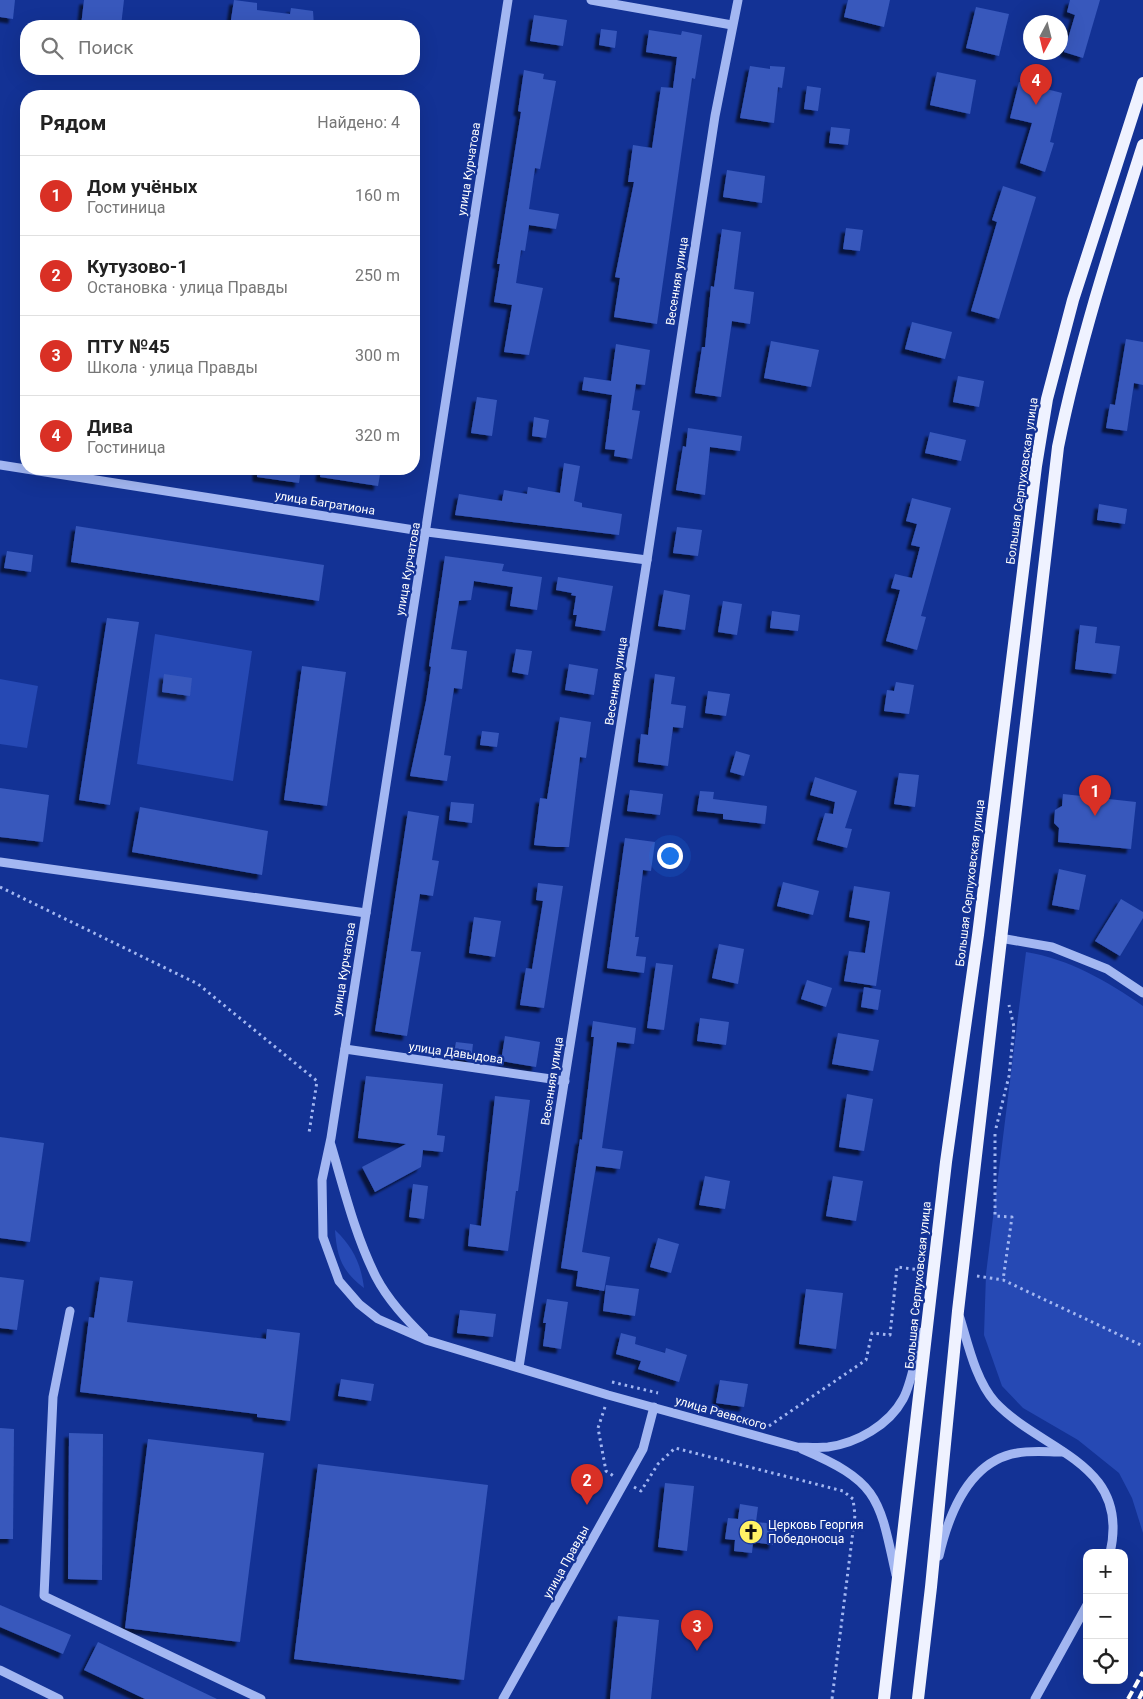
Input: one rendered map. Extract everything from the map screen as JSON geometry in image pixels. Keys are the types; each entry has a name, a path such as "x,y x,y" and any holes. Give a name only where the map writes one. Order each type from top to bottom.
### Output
{"main road":[{"name":"Большая Серпуховская улица","path":"884,1699 946,1162 978,935 1020,583 1047,399 1073,300 1143,83"},
{"path":"918,1699 931,1588 958,1311 1058,447 1073,375 1092,303 1143,145"}],"street":[{"name":"улица Курчатова","path":"426,1340 378,1319 359,1304 339,1281 323,1237 322,1180 345,1049 408,637 427,532 508,0"},
{"path":"591,0 732,25"},
{"name":"Весенняя улица","path":"519,1367 647,560 715,116 738,0"},
{"name":"улица Багратиона","path":"0,465 20,468"},
{"name":"улица Багратиона","path":"64,475 427,532 647,560"},
{"path":"0,862 366,913"},
{"path":"1000,938 1052,947 1107,969 1143,992"},
{"name":"улица Давыдова","path":"345,1049 565,1081"},
{"name":"улица Курчатова","path":"330,1142 352,1218 376,1277 397,1308 426,1340"},
{"name":"улица Раевского","path":"426,1340 608,1395 797,1447 828,1447 847,1442 874,1430 892,1414 904,1398 929,1306"},
{"path":"70,1311 53,1398 44,1596 260,1699"},
{"path":"958,1311 975,1368 994,1401 1079,1461 1096,1477 1106,1496 1114,1537 1111,1549"},
{"name":"улица Правды","path":"503,1699 643,1449 654,1407"},
{"path":"797,1447 839,1467 855,1477 872,1493 883,1517 898,1585"},
{"path":"931,1588 946,1528 958,1500 981,1468 996,1458 1018,1452 1064,1452"},
{"path":"1035,1699 1083,1612"},
{"path":"0,1670 59,1699"}],"path":[{"path":"0,887 198,984 317,1081 309,1133"},
{"path":"1003,1280 1012,1217 995,1216 995,1131 1009,1076 1014,1027 1009,1005"},
{"path":"768,1427 866,1360 872,1333 890,1335 897,1267 926,1270"},
{"path":"974,1276 1003,1280 1143,1346"},
{"path":"666,1396 612,1381 598,1428 606,1471 641,1492 658,1464 675,1448 843,1491 853,1499 855,1515 832,1699"}],"shaded area":[{"path":"155,634 252,651 233,781 137,764"},
{"path":"0,679 38,686 27,748 0,744"},
{"path":"1026,952 1042,955 1087,972 1143,1006 1143,1533 1132,1498 1119,1473 1078,1440 1023,1408 1002,1386 984,1335 986,1274"},
{"path":"335,1230 347,1243 355,1256 361,1271 364,1288 350,1276 342,1263 337,1248"}],"building":[{"path":"0,0 15,0 13,19 0,17"},
{"path":"84,0 124,0 122,20 82,20"},
{"path":"234,0 257,3 257,10 290,14 291,8 313,11 314,20 231,20"},
{"path":"848,0 890,0 884,27 844,17"},
{"path":"1070,0 1100,0 1083,58 1068,53 1068,39 1075,15 1067,12"},
{"path":"976,7 1009,14 999,56 966,48"},
{"path":"534,15 567,20 563,46 530,41"},
{"path":"601,29 617,31 615,48 599,45"},
{"path":"649,30 681,35 682,31 702,35 695,79 692,78 657,324 614,317 620,278 615,277 634,182 628,182 633,145 652,148 661,87 673,88 677,57 646,52"},
{"path":"750,66 770,69 770,66 785,67 782,88 778,87 774,123 740,118"},
{"path":"524,70 544,74 543,79 556,81 540,169 535,168 529,209 559,214 556,229 529,225 525,251 521,250 516,283 543,288 529,355 504,352 512,305 494,302 500,264 497,264 521,112 518,111"},
{"path":"937,72 976,80 970,114 930,105"},
{"path":"1019,82 1062,93 1050,142 1054,143 1045,172 1020,163 1032,123 1010,118"},
{"path":"807,86 821,88 818,111 804,109"},
{"path":"831,127 850,129 848,145 829,143"},
{"path":"727,170 765,176 762,203 723,197"},
{"path":"1003,186 1036,197 999,319 971,311 997,222 992,220"},
{"path":"846,228 863,230 860,251 843,249"},
{"path":"722,229 741,232 734,289 754,292 750,324 732,321 721,397 695,393 702,347 705,347 711,286 714,287"},
{"path":"912,322 952,332 945,359 905,349"},
{"path":"1126,339 1143,342 1143,385 1134,383 1127,431 1106,428 1110,404 1115,405"},
{"path":"771,341 819,350 811,387 764,378"},
{"path":"616,344 650,350 645,385 636,384 632,410 640,411 632,459 614,456 615,450 605,449 612,395 582,390 584,377 611,381"},
{"path":"958,376 984,381 979,407 953,402"},
{"path":"477,397 497,400 492,436 471,433"},
{"path":"534,417 549,420 546,438 532,436"},
{"path":"688,428 742,436 740,451 710,447 705,495 676,490 683,446 686,447"},
{"path":"930,432 966,440 961,461 925,453"},
{"path":"564,463 580,466 574,501 582,503 582,507 622,514 619,535 455,515 459,494 502,501 504,490 527,494 528,487 560,493"},
{"path":"257,475 300,475 299,483 257,477"},
{"path":"320,475 380,475 378,486 320,477"},
{"path":"912,498 951,508 921,616 926,617 917,650 886,641 900,590 891,588 895,574 912,578 920,547 911,545 917,524 906,521"},
{"path":"1099,504 1127,509 1125,524 1097,520"},
{"path":"76,526 324,565 319,601 71,562"},
{"path":"677,527 702,530 698,556 673,553"},
{"path":"7,551 33,555 31,572 4,568"},
{"path":"445,556 504,564 502,571 542,577 537,610 510,606 513,587 474,581 471,600 459,601 451,649 467,651 462,689 454,688 444,755 451,756 447,781 410,776 426,701 431,667 429,666"},
{"path":"558,577 613,586 605,631 575,626 577,615 573,615 576,596 571,595 572,593 556,590"},
{"path":"664,590 690,595 685,630 658,626"},
{"path":"723,601 742,604 737,635 718,632"},
{"path":"772,611 800,615 798,631 770,628"},
{"path":"107,618 139,622 110,805 79,800"},
{"path":"1080,625 1097,627 1095,643 1120,646 1116,674 1075,669"},
{"path":"516,649 532,651 528,675 512,672"},
{"path":"569,664 598,669 594,695 565,690"},
{"path":"302,666 346,672 327,806 284,800"},
{"path":"164,674 192,678 190,696 162,692"},
{"path":"655,674 675,677 671,704 686,706 683,728 673,727 668,766 638,762 641,734 648,735"},
{"path":"896,682 914,685 909,714 884,711 887,690 894,691"},
{"path":"708,691 730,694 726,716 705,713"},
{"path":"560,717 591,722 586,758 580,757 569,847 534,845 540,798 547,799"},
{"path":"482,731 499,733 497,747 480,745"},
{"path":"736,751 750,755 744,776 730,772"},
{"path":"899,773 919,775 915,807 894,804"},
{"path":"815,777 857,791 845,828 852,829 847,848 817,840 825,813 833,814 835,802 810,795"},
{"path":"0,788 49,795 43,842 0,837"},
{"path":"630,790 663,794 660,815 627,811"},
{"path":"700,791 714,792 713,799 767,806 765,824 723,819 723,814 697,811"},
{"path":"1063,794 1136,802 1131,849 1058,842 1059,828 1054,823 1055,810 1062,806"},
{"path":"451,802 474,804 472,823 449,820"},
{"path":"140,807 268,831 262,875 132,852"},
{"path":"408,811 439,816 432,860 439,861 433,896 420,894 411,951 421,952 407,1036 375,1031"},
{"path":"625,838 655,842 651,871 643,870 635,937 639,937 636,956 646,957 644,973 607,968"},
{"path":"1059,869 1086,875 1079,910 1052,905"},
{"path":"783,882 819,891 813,915 777,906"},
{"path":"538,883 563,886 544,1008 520,1005 526,968 532,969 543,901 536,900"},
{"path":"854,886 890,892 876,986 844,981 849,951 865,953 870,921 849,917"},
{"path":"1121,899 1143,912 1143,918 1120,956 1095,941"},
{"path":"474,917 501,921 495,957 469,953"},
{"path":"719,944 744,949 738,984 712,978"},
{"path":"656,963 673,965 664,1030 647,1028"},
{"path":"807,980 832,988 826,1007 801,999"},
{"path":"864,987 881,990 878,1010 861,1007"},
{"path":"700,1018 729,1022 726,1045 697,1041"},
{"path":"593,1021 636,1028 634,1044 617,1042 602,1148 623,1151 620,1169 596,1166 582,1252 610,1257 604,1291 576,1286 578,1271 561,1268 580,1139 582,1140 594,1037 591,1037"},
{"path":"838,1033 879,1040 873,1071 832,1064"},
{"path":"505,1036 540,1042 536,1067 501,1061"},
{"path":"456,1042 473,1044 471,1061 453,1058"},
{"path":"366,1076 443,1084 437,1135 445,1136 443,1152 423,1150 421,1167 375,1192 362,1167 406,1144 358,1138"},
{"path":"847,1094 873,1099 864,1151 839,1147"},
{"path":"495,1096 530,1100 508,1251 468,1246 470,1224 481,1226"},
{"path":"0,1137 44,1143 30,1242 0,1238"},
{"path":"705,1176 730,1181 725,1209 699,1205"},
{"path":"833,1176 863,1181 856,1221 826,1216"},
{"path":"413,1184 428,1186 424,1219 409,1217"},
{"path":"658,1238 679,1244 671,1273 650,1267"},
{"path":"0,1277 24,1280 17,1330 0,1328"},
{"path":"100,1277 133,1281 127,1322 266,1339 267,1329 300,1333 290,1421 257,1417 257,1414 80,1392 89,1317 94,1318"},
{"path":"606,1285 639,1289 635,1316 603,1311"},
{"path":"806,1289 843,1293 836,1349 799,1344"},
{"path":"547,1299 568,1302 561,1349 543,1346 546,1323 543,1323"},
{"path":"460,1310 496,1314 493,1337 457,1333"},
{"path":"621,1333 636,1337 635,1344 665,1353 666,1348 687,1355 679,1382 638,1369 641,1361 616,1354"},
{"path":"341,1379 374,1384 371,1401 338,1396"},
{"path":"720,1380 748,1384 744,1407 716,1403"},
{"path":"0,1428 14,1429 13,1539 0,1539"},
{"path":"69,1433 103,1434 102,1580 68,1579"},
{"path":"148,1439 264,1453 240,1642 125,1628"},
{"path":"318,1464 488,1485 464,1680 294,1659"},
{"path":"665,1483 694,1486 687,1551 658,1547"},
{"name":"Церковь Георгия Победоносца","path":"740,1504 758,1507 756,1522 776,1524 773,1545 753,1542 752,1553 734,1551 735,1540 725,1539 728,1518 738,1519"},
{"path":"0,1605 71,1635 63,1654 0,1627"},
{"path":"618,1616 659,1620 651,1699 610,1699"},
{"path":"98,1642 217,1699 145,1699 84,1670"}],"railway":[{"path":"1128,1699 1143,1672"},
{"path":"1139,1699 1143,1691"}],"place":[{"name":"Дива","path":"1036,105"},
{"name":"Дом учёных","path":"1095,816"},
{"name":"Кутузово-1","path":"587,1505"},
{"name":"Церковь Георгия Победоносца","path":"751,1532"},
{"name":"ПТУ №45","path":"697,1651"}]}
